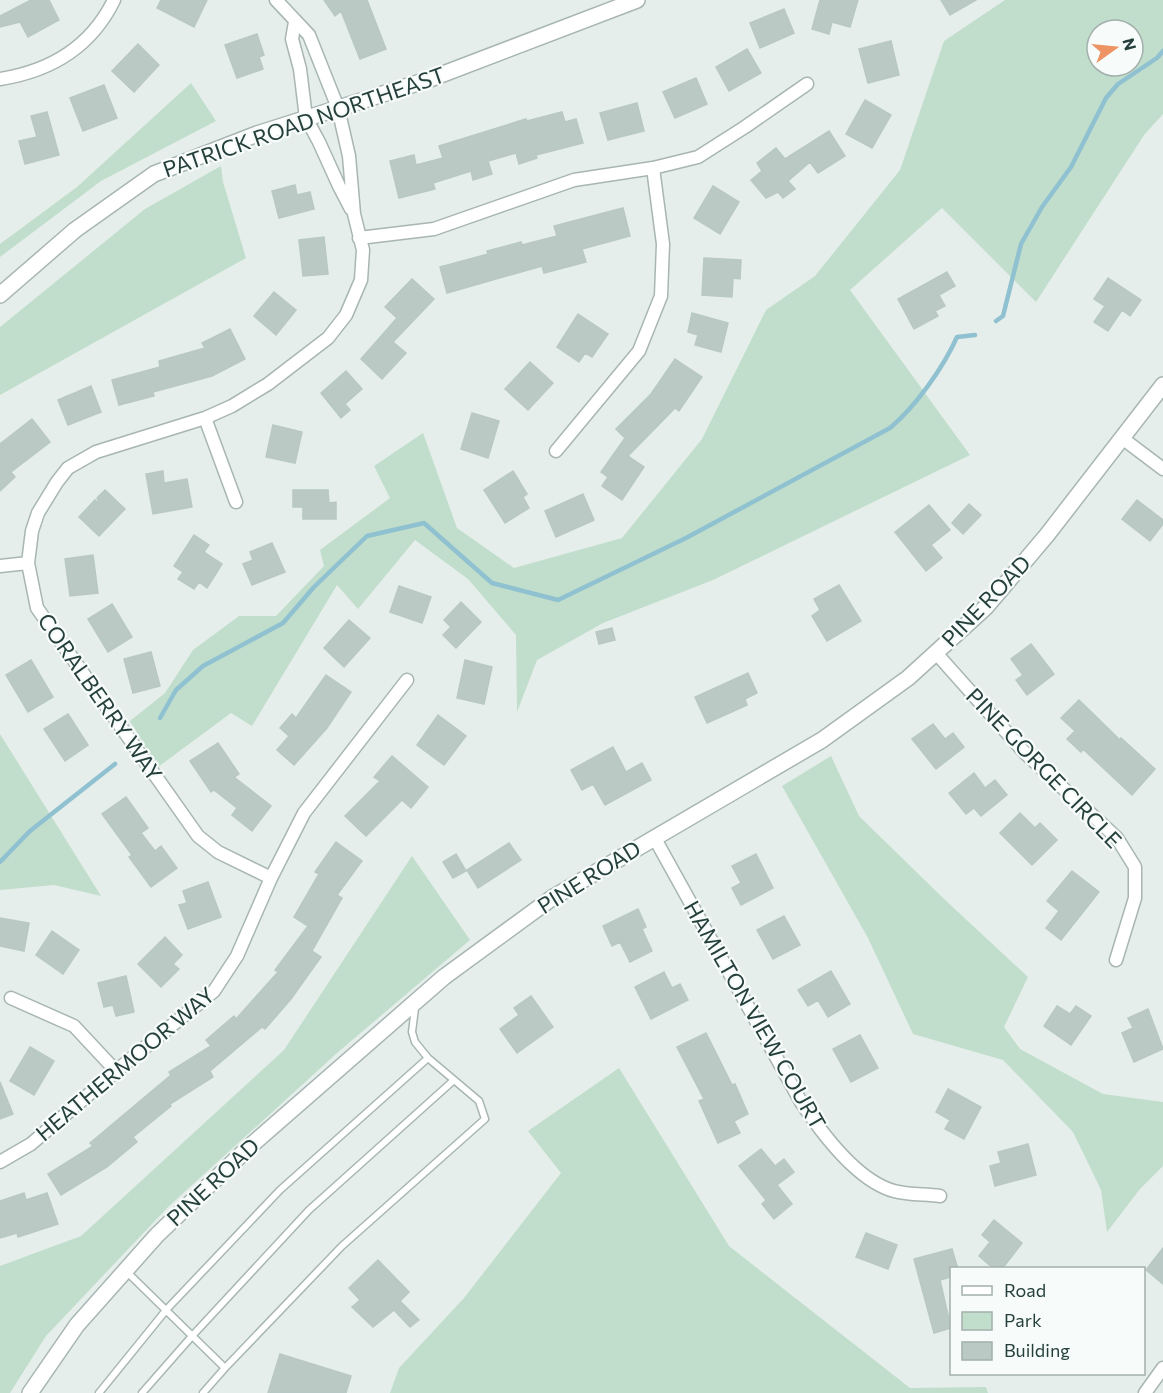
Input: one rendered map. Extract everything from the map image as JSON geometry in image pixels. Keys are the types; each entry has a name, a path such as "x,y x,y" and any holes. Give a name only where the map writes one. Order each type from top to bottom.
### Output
{"street":[{"path":"0,79 52,65 90,38 114,0"},
{"name":"CORALBERRY WAY","path":"272,878 218,852 198,836 37,609 28,563 32,531 38,513 68,468 96,452 205,418 232,406 268,384 328,338 346,315 361,280 363,250 354,214 349,156 338,108 309,35 276,0"},
{"name":"PATRICK ROAD NORTHEAST","path":"0,295 75,230 154,174 257,134 430,79 637,0"},
{"name":"CORALBERRY WAY","path":"295,22 292,39 300,69 306,118 354,214"},
{"path":"359,238 434,229 574,180 653,168 698,157 745,128 807,84"},
{"path":"556,451 639,351 662,296 663,244 653,168"},
{"name":"PINE ROAD","path":"30,1393 76,1325 157,1235 248,1148 444,977 552,898 822,740 908,678 994,598 1163,385"},
{"path":"205,418 236,502"},
{"path":"1122,438 1163,469"},
{"path":"0,566 28,563"},
{"name":"PINE GORGE CIRCLE","path":"936,653 1025,753 1117,838 1135,867 1134,898 1116,960"},
{"name":"HEATHERMOOR WAY","path":"0,1162 31,1144 214,991 237,957 304,813 407,680"},
{"name":"HAMILTON VIEW COURT","path":"654,837 801,1102 823,1135 865,1176 892,1191 940,1196"},
{"path":"11,998 74,1026 116,1071"},
{"path":"1145,1393 1163,1368"}],"lane":[{"path":"203,1393 350,1238 485,1119 479,1101 428,1058 415,1042 412,1032 416,1001"},
{"path":"99,1393 167,1309 280,1190 428,1058"},
{"path":"142,1393 309,1210 454,1080"},
{"path":"125,1270 225,1368"}],"green space":[{"path":"1005,0 1163,0 1163,114 1144,135 1036,302 942,208 850,290 970,455 713,580 603,623 537,660 517,712 516,635 468,579 415,540 358,609 337,585 252,726 231,713 158,767 130,721 165,693 193,650 239,616 276,616 324,566 320,550 390,498 374,466 423,433 457,528 514,568 622,538 702,439 766,310 815,276 900,170 944,41"},
{"path":"191,83 216,121 101,181 0,257 0,244 77,187"},
{"path":"221,166 223,182 246,258 0,395 0,327 145,209"},
{"path":"0,734 101,896 54,885 0,890"},
{"path":"831,756 859,816 1028,977 1004,1027 1020,1049 1103,1094 1163,1102 1163,1166 1140,1189 1107,1232 1101,1190 1073,1132 1003,1060 913,1034 868,938 782,786"},
{"path":"412,856 470,940 337,1053 168,1207 46,1336 10,1393 0,1393 0,1266 81,1236 284,1050"},
{"path":"619,1068 729,1246 910,1388 986,1387 988,1393 390,1393 399,1368 464,1298 561,1173 528,1131"}],"building":[{"path":"31,0 49,0 59,20 28,37 20,22 0,27 0,16"},
{"path":"161,0 207,0 194,27 157,8"},
{"path":"324,0 367,0 386,49 360,59 341,11 335,16"},
{"path":"820,0 858,0 850,27 832,22 829,34 812,29"},
{"path":"941,0 976,0 950,15"},
{"path":"784,9 794,33 760,48 750,23"},
{"path":"257,34 264,55 259,57 263,69 237,78 225,45"},
{"path":"891,41 899,75 868,83 859,49"},
{"path":"138,44 159,65 134,92 112,71"},
{"path":"747,49 761,73 729,91 716,67"},
{"path":"696,78 707,104 675,118 663,92"},
{"path":"104,85 117,118 83,131 70,98"},
{"path":"865,100 891,115 872,148 846,134"},
{"path":"637,103 644,131 608,140 600,113"},
{"path":"47,112 59,155 25,164 19,141 37,137 31,116"},
{"path":"562,112 565,122 576,119 583,143 536,155 537,158 519,164 516,153 488,161 492,174 473,180 471,171 433,183 435,189 399,198 390,161 414,155 416,165 443,158 439,146 526,119 527,121"},
{"path":"829,131 845,156 818,173 810,162 788,181 795,189 783,198 778,192 766,198 751,180 762,171 757,163 776,148 785,159"},
{"path":"295,185 297,195 310,192 314,209 279,218 272,191"},
{"path":"713,186 739,202 720,234 694,218"},
{"path":"623,208 630,236 582,249 586,262 544,273 542,266 447,293 440,267 488,254 487,251 557,236 554,226"},
{"path":"324,237 328,274 303,276 299,240"},
{"path":"704,258 741,260 740,279 733,278 732,297 702,295"},
{"path":"947,272 955,286 939,295 945,306 935,311 938,316 914,329 898,299"},
{"path":"1108,278 1141,300 1130,316 1122,310 1108,331 1094,322 1105,306 1094,299"},
{"path":"412,279 434,299 393,342 406,353 382,379 361,359 397,318 385,307"},
{"path":"274,292 296,310 276,335 254,316"},
{"path":"692,313 728,323 721,352 695,345 698,335 688,332"},
{"path":"578,314 608,334 592,357 585,353 579,362 557,347"},
{"path":"230,329 245,359 212,376 153,392 154,396 119,405 112,380 160,367 159,361 205,348 202,343"},
{"path":"675,359 702,377 679,411 675,408 628,456 644,467 622,500 602,486 608,477 601,472 625,438 616,429 651,394"},
{"path":"530,362 553,383 528,410 505,389"},
{"path":"346,371 362,389 345,404 350,410 341,418 321,393"},
{"path":"91,386 101,412 68,425 58,400"},
{"path":"472,413 499,421 488,458 461,449"},
{"path":"32,419 50,442 11,472 15,477 0,491 0,444"},
{"path":"273,425 302,432 295,463 266,457"},
{"path":"163,471 164,483 187,479 192,507 153,514 146,474"},
{"path":"513,471 527,494 523,497 529,508 505,523 484,490"},
{"path":"105,490 125,509 99,536 79,517 95,500 100,506 97,498"},
{"path":"293,490 328,490 329,503 336,502 336,519 303,519 303,507 293,507"},
{"path":"583,494 594,520 556,537 545,511"},
{"path":"1137,500 1163,520 1163,524 1150,541 1122,519"},
{"path":"969,504 981,515 963,534 952,523"},
{"path":"929,505 950,530 931,545 942,558 926,571 895,532"},
{"path":"194,535 209,545 204,552 222,564 207,588 199,582 194,589 178,579 183,572 174,566"},
{"path":"272,543 285,572 252,585 243,564 253,560 250,552"},
{"path":"93,555 98,593 70,596 65,559"},
{"path":"839,585 861,621 827,641 812,616 820,610 814,599"},
{"path":"399,586 431,597 422,623 390,612"},
{"path":"461,602 481,622 456,648 443,635 451,627 444,620"},
{"path":"112,604 132,637 108,652 88,619"},
{"path":"349,620 370,638 344,667 324,648"},
{"path":"612,628 615,640 599,644 596,632"},
{"path":"1031,644 1054,674 1027,695 1016,680 1023,675 1011,659"},
{"path":"151,652 160,686 133,693 124,659"},
{"path":"31,660 53,697 28,712 6,675"},
{"path":"465,660 492,667 484,704 457,698"},
{"path":"748,673 757,693 745,699 747,705 707,723 695,697"},
{"path":"326,675 351,692 327,728 294,765 277,750 289,736 280,728 292,714 296,718"},
{"path":"1079,700 1120,740 1121,738 1155,769 1132,795 1083,749 1081,752 1067,739 1075,731 1061,718"},
{"path":"68,714 88,745 65,761 44,729"},
{"path":"438,715 466,736 444,765 417,745"},
{"path":"933,724 945,739 953,733 964,747 936,769 912,739"},
{"path":"218,743 239,774 234,777 271,806 252,831 232,815 237,808 214,790 211,792 190,761"},
{"path":"613,747 626,772 642,763 651,780 605,805 593,784 582,790 571,770"},
{"path":"392,756 428,787 411,808 402,800 366,836 345,816 380,781 374,777"},
{"path":"974,773 985,788 995,780 1007,795 981,816 974,808 966,814 949,793"},
{"path":"126,797 148,828 141,833 155,851 161,846 177,868 151,887 129,857 132,855 102,814"},
{"path":"1020,813 1035,828 1040,823 1057,840 1032,865 1000,833"},
{"path":"336,842 362,861 337,895 342,898 312,951 321,957 291,999 265,1029 262,1027 210,1071 213,1077 170,1104 171,1106 133,1137 137,1142 107,1167 61,1195 48,1174 93,1146 90,1143 171,1075 169,1072 211,1046 206,1040 234,1016 236,1019 278,972 275,970 308,926 294,917 319,874 315,872"},
{"path":"509,843 521,860 478,888 467,870"},
{"path":"456,854 466,871 453,878 443,862"},
{"path":"756,854 773,888 741,905 732,888 741,883 732,866"},
{"path":"1072,871 1099,892 1061,940 1046,928 1059,911 1047,901"},
{"path":"208,882 221,917 188,929 179,905 187,903 183,891"},
{"path":"638,909 646,927 642,929 652,951 630,962 620,942 612,946 603,926"},
{"path":"784,916 800,945 773,959 757,930"},
{"path":"0,918 29,923 24,951 0,946"},
{"path":"52,931 79,950 63,974 36,955"},
{"path":"165,937 182,955 173,964 179,969 161,987 138,964"},
{"path":"831,971 850,1004 828,1017 818,1000 808,1006 798,990"},
{"path":"664,972 672,988 680,984 688,1000 651,1019 635,987"},
{"path":"126,976 134,1012 116,1016 113,1005 104,1007 98,983"},
{"path":"531,996 553,1027 517,1053 500,1029 519,1015 514,1008"},
{"path":"1057,1006 1070,1014 1076,1006 1091,1016 1071,1045 1044,1026"},
{"path":"1148,1009 1163,1049 1134,1062 1122,1033 1133,1028 1128,1018"},
{"path":"706,1033 732,1085 735,1084 748,1114 734,1121 740,1133 718,1143 699,1101 704,1099 677,1047"},
{"path":"860,1035 878,1068 851,1082 833,1049"},
{"path":"30,1047 54,1061 34,1095 10,1081"},
{"path":"0,1082 13,1114 0,1119"},
{"path":"948,1089 981,1107 964,1139 945,1129 950,1120 936,1112"},
{"path":"1028,1144 1036,1175 995,1186 990,1166 1001,1163 998,1152"},
{"path":"761,1149 775,1166 784,1159 794,1172 777,1185 792,1204 774,1219 762,1204 766,1200 739,1166"},
{"path":"24,1193 26,1200 47,1193 58,1224 18,1237 17,1233 0,1238 0,1201"},
{"path":"994,1220 1022,1243 1004,1267 992,1267 979,1256 990,1242 982,1235"},
{"path":"866,1233 897,1245 888,1269 856,1257"},
{"path":"1163,1248 1163,1284 1146,1270"},
{"path":"952,1249 957,1267 950,1267 950,1277 940,1280 950,1328 934,1333 914,1259"},
{"path":"378,1260 409,1292 400,1301 419,1320 410,1327 394,1310 373,1327 352,1307 360,1300 349,1288"},
{"path":"280,1354 351,1376 346,1393 268,1393"}],"waterway":[{"path":"996,321 1003,316 1021,244 1042,207 1071,167 1106,98 1118,84 1157,58 1163,51"},
{"path":"160,718 176,690 203,666 283,623 314,587 367,536 424,523 492,583 558,600 686,538 890,428 928,386 957,337 975,335"},
{"path":"0,862 30,831 115,764"}]}
